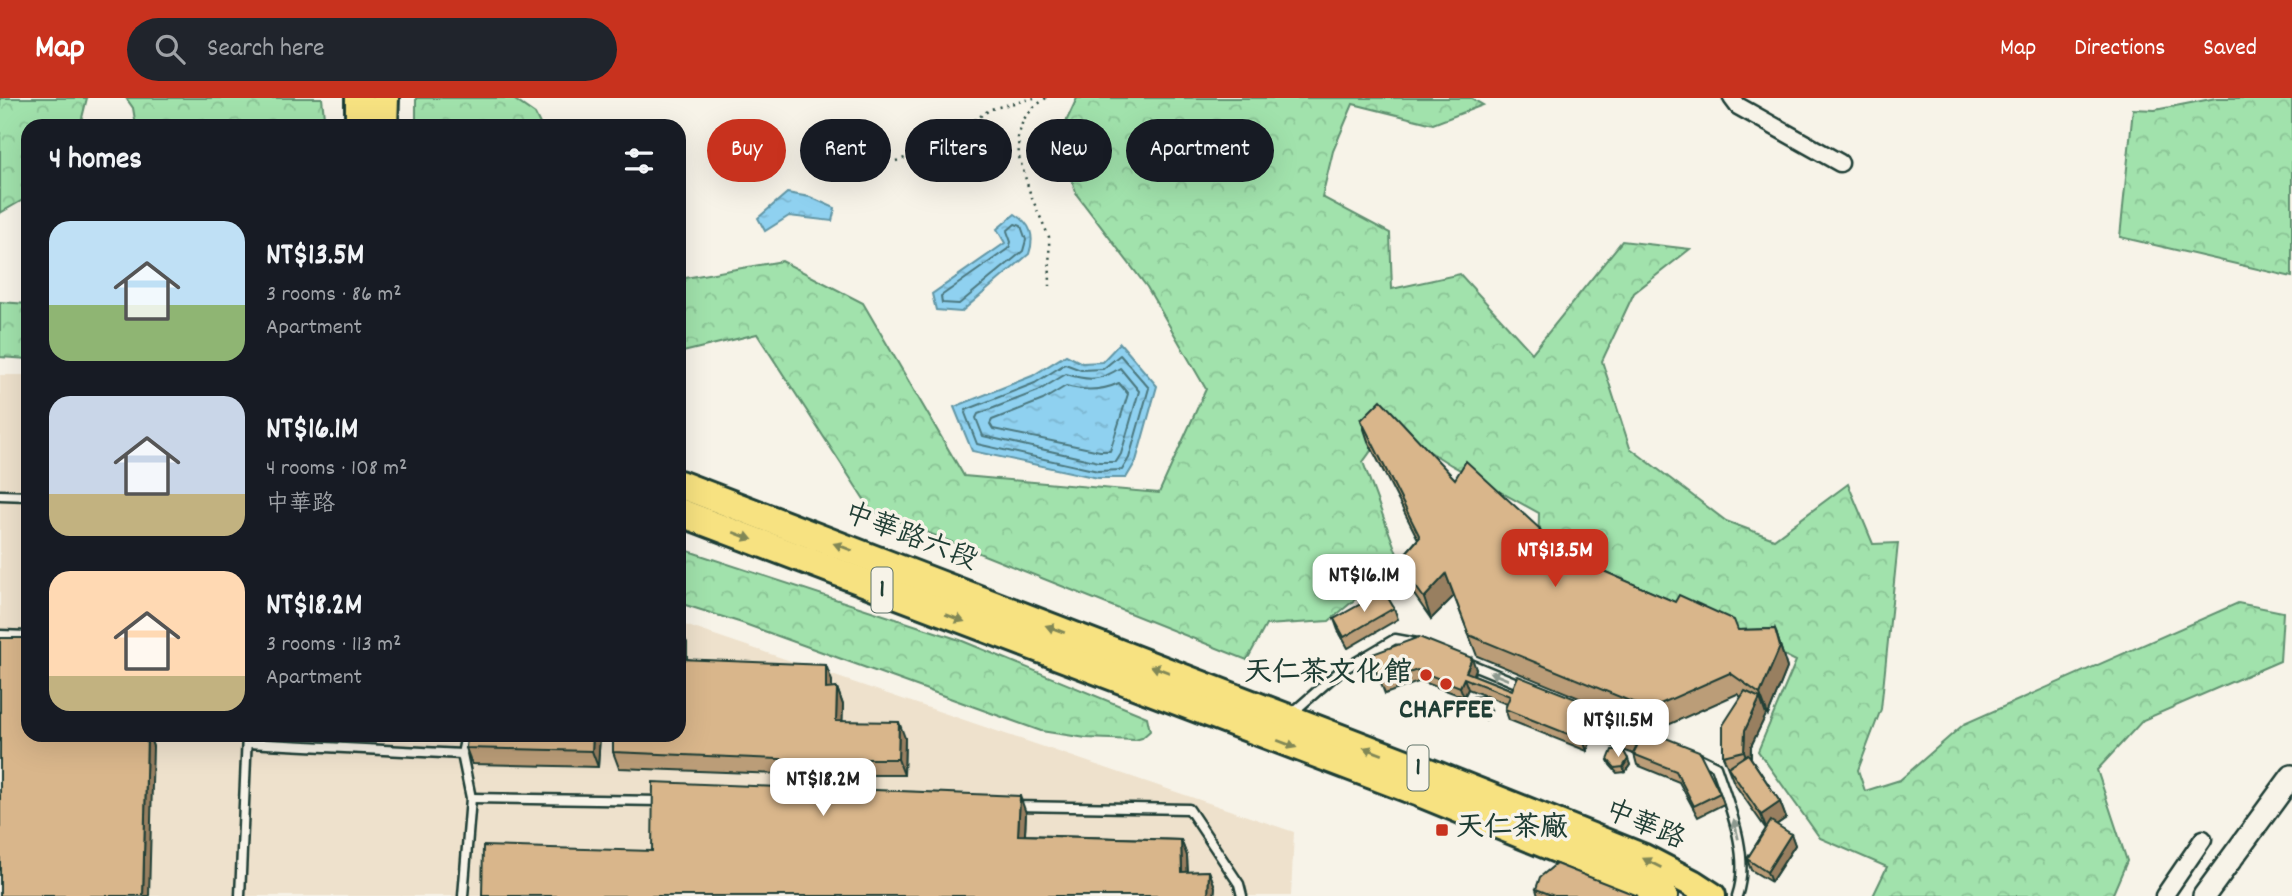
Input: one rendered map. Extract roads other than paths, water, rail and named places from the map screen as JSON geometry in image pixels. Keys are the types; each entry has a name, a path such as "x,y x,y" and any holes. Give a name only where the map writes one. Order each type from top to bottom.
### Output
{"main road":[{"path":"359,98 359,119"},
{"path":"384,119 385,98"},
{"name":"中華路六段","path":"686,487 1119,653"},
{"name":"中華路六段","path":"686,515 1085,668"},
{"name":"中華路","path":"1119,653 1268,719 1517,821 1664,896"},
{"name":"中華路","path":"1085,668 1268,719 1517,821 1642,858 1712,896"}],"street":[{"path":"1732,98 1738,106 1840,163"},
{"path":"2204,896 2292,776"},
{"path":"2164,896 2203,839"}],"lane":[{"path":"0,495 21,496"},
{"path":"0,635 21,636"},
{"path":"1268,719 1395,639 1429,648"},
{"path":"1454,658 1531,689"},
{"path":"1582,709 1659,740"},
{"path":"240,896 247,742"},
{"path":"290,742 462,754"},
{"path":"463,896 471,798 462,754 465,742"},
{"path":"1684,750 1716,766 1738,832 1741,884 1737,896"},
{"path":"471,798 664,801"},
{"path":"1009,806 1189,809 1239,884 1241,896"}],"water":[{"path":"787,193 810,197 835,208 832,221 789,216 765,231 758,218"},
{"path":"1015,214 1025,222 1030,231 1032,242 1029,254 961,312 936,310 932,294 1005,243 997,229"},
{"path":"1120,343 1157,386 1136,461 1126,478 1098,478 972,451 954,407 1032,376 1066,355 1082,363 1102,362"}],"place":[{"name":"天仁茶文化館","path":"1426,675"},
{"name":"CHAFFEE","path":"1446,684"},
{"name":"天仁茶廠","path":"1442,830"}]}
